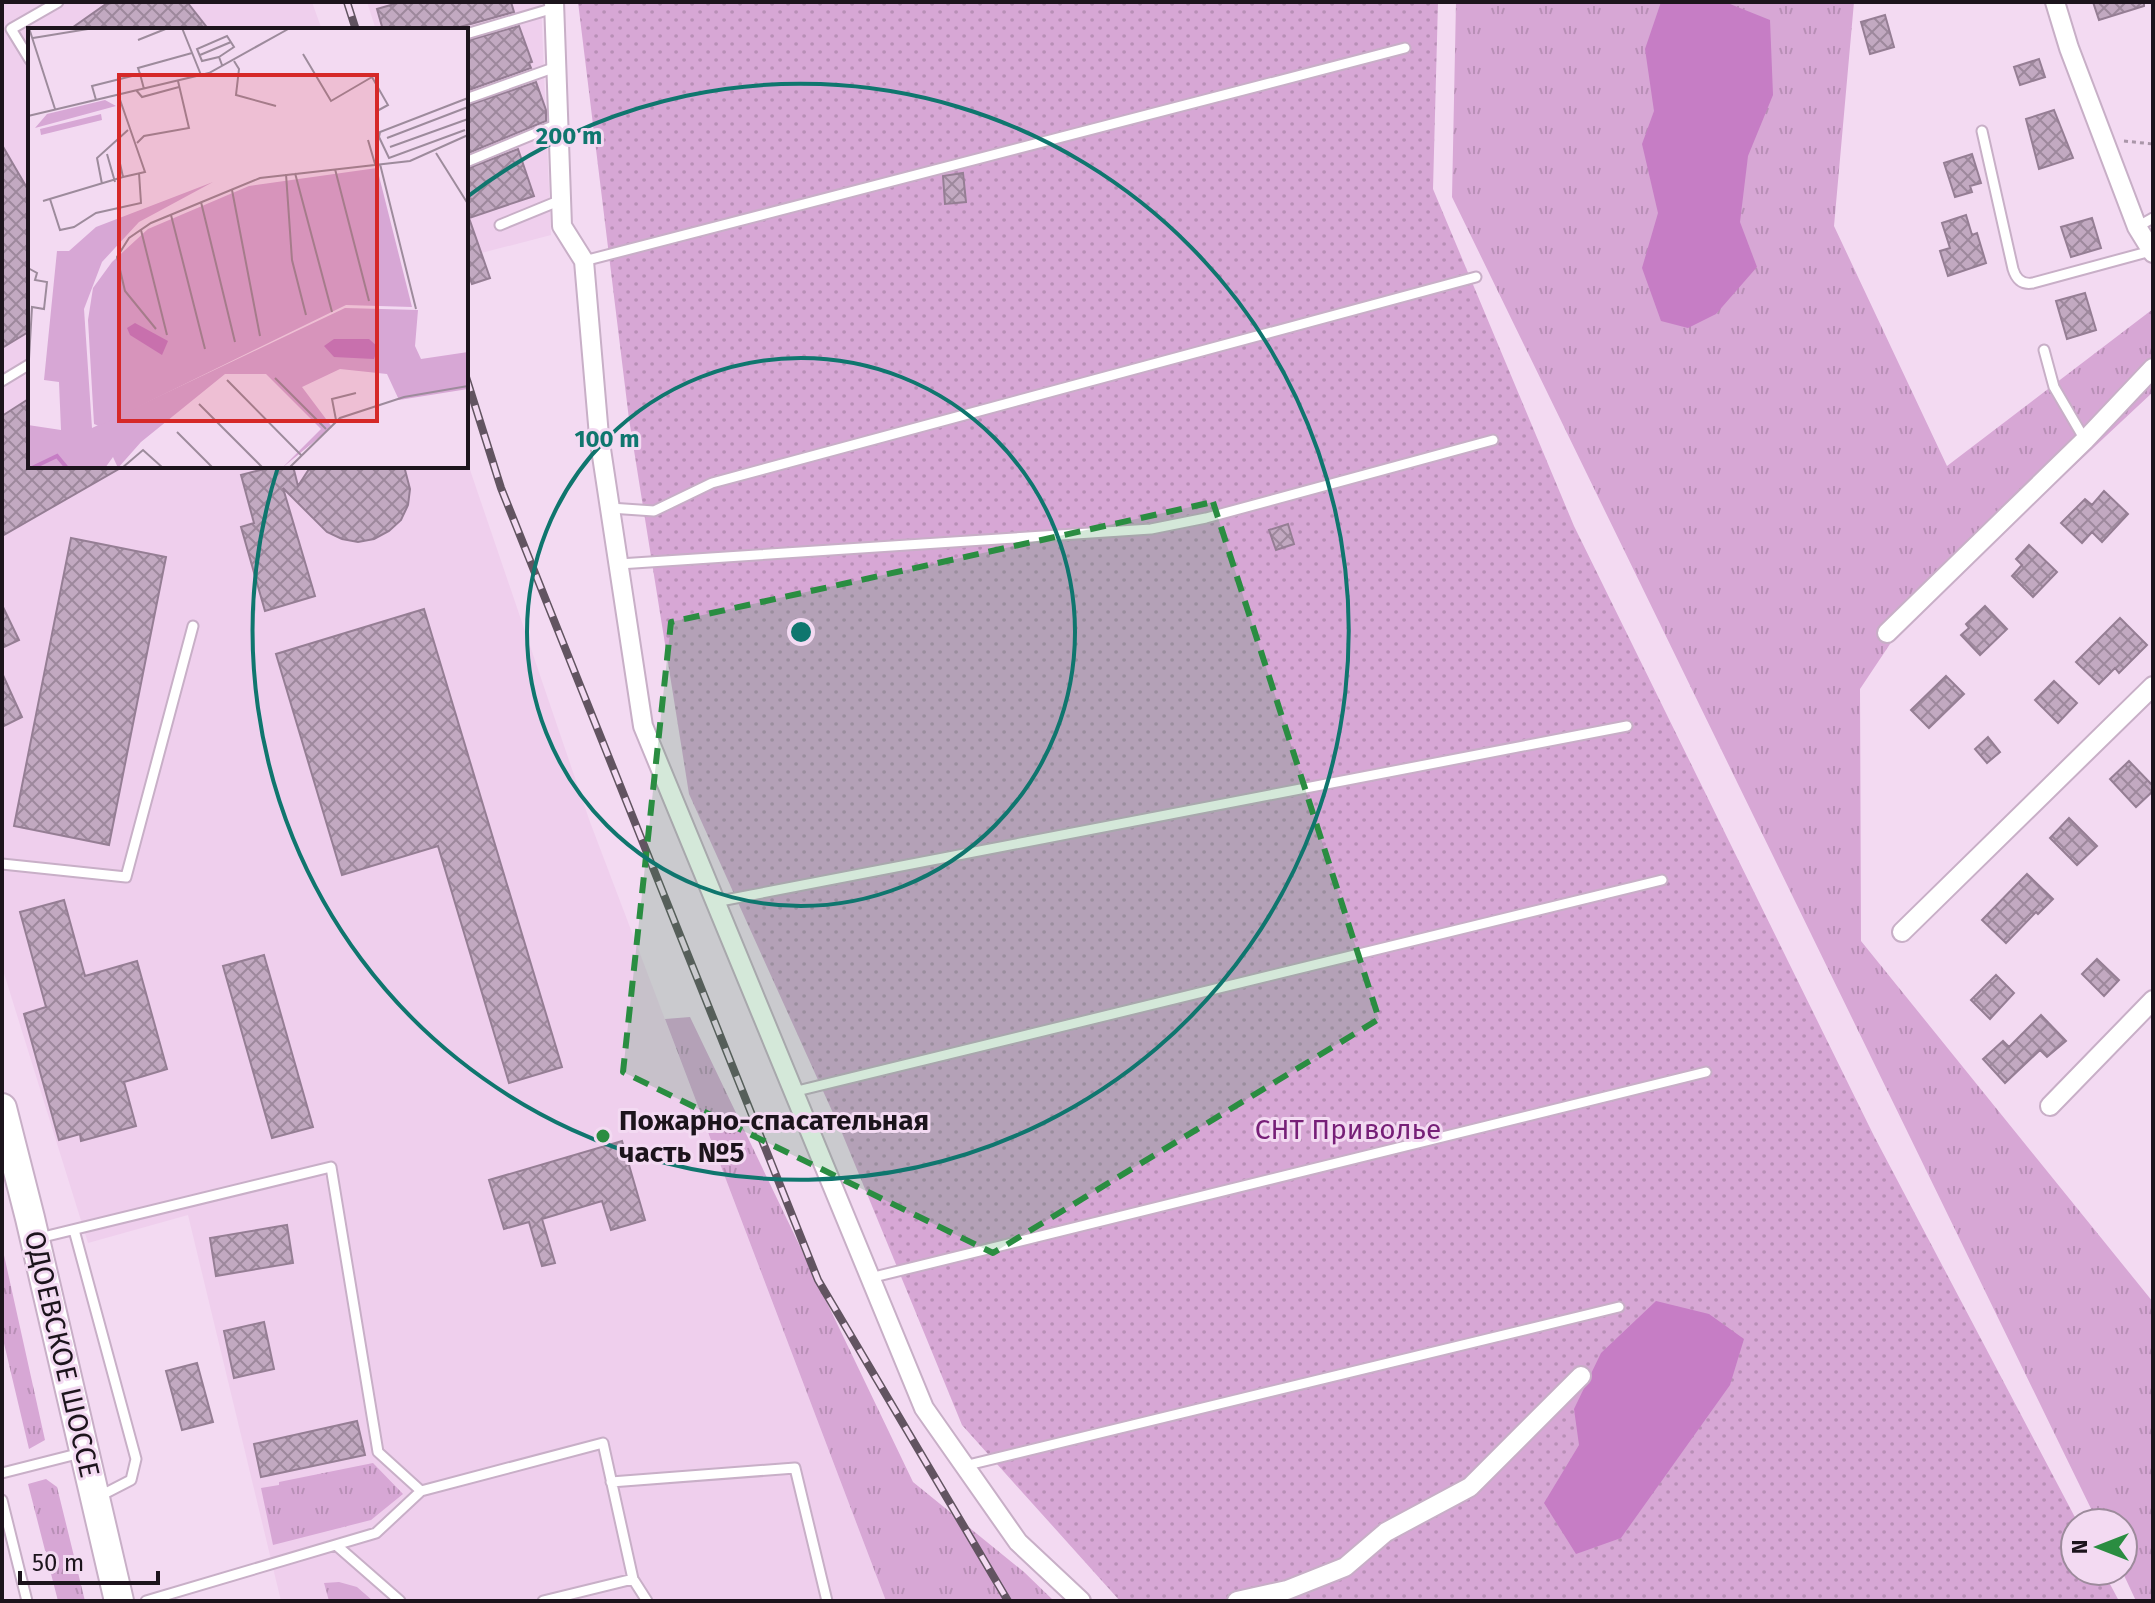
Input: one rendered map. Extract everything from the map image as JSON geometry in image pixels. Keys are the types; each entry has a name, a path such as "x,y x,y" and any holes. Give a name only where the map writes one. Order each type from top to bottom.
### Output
{"main road":[{"name":"ОДОЕВСКОЕ ШОССЕ","path":"2,1108 119,1601"}],"street":[{"path":"2055,2 2104,139 2145,222 2152,252"},
{"path":"554,5 562,226 584,261 599,436 643,726 924,1408 1018,1542 1081,1601"},
{"path":"1887,633 2085,440 2153,368"},
{"path":"1902,932 2153,686"},
{"path":"2050,1106 2153,1000"},
{"path":"1237,1601 1287,1590 1345,1567 1386,1532 1470,1487 1581,1376"}],"lane":[{"path":"28,57 11,29 58,2"},
{"path":"468,33 554,5"},
{"path":"584,261 1405,48"},
{"path":"468,98 556,67"},
{"path":"468,161 558,124"},
{"path":"1982,131 2013,269 2020,280 2033,283 2152,252"},
{"path":"500,225 561,200"},
{"path":"610,508 654,511 712,483 1476,277"},
{"path":"2044,350 2054,387 2085,440"},
{"path":"2,381 28,365"},
{"path":"619,564 1151,529 1206,518 1493,440"},
{"path":"2,864 126,877 193,626"},
{"path":"715,902 1627,726"},
{"path":"793,1092 1662,880"},
{"path":"870,1278 1706,1072"},
{"path":"35,1239 331,1167 378,1452 421,1491"},
{"path":"74,1230 136,1459 131,1480 95,1499"},
{"path":"964,1466 1619,1307"},
{"path":"146,1601 376,1533 421,1491 603,1443 633,1579 647,1601"},
{"path":"2,1473 84,1452"},
{"path":"611,1482 795,1468 827,1601"},
{"path":"2,1500 27,1601"},
{"path":"336,1545 400,1601"},
{"path":"543,1601 633,1579"}],"path":[{"path":"2104,139 2153,144"}],"highlighted area":[{"path":"1213,502 1379,1019 993,1253 623,1072 671,622"}],"shaded area":[{"path":"2,2 312,2 321,28 28,28 28,468 468,468 468,464 590,822 886,1601 281,1601 188,1215 88,1243 2,967"},
{"path":"367,2 541,2 551,235 468,256 468,28 375,28"},
{"path":"1661,2 1725,2 1770,20 1773,95 1748,156 1740,222 1757,267 1716,314 1688,328 1661,321 1642,268 1658,213 1642,144 1654,111 1645,49"},
{"path":"1656,1301 1709,1314 1744,1339 1730,1385 1621,1538 1576,1554 1544,1503 1579,1445 1574,1409 1601,1353"}],"green space":[{"name":"СНТ Приволье","path":"578,2 1438,2 1433,189 1574,526 1874,1136 2070,1507 2059,1507 2059,1587 2112,1587 2119,1601 1120,1601 962,1425 842,1133 689,794 629,419"},
{"path":"1456,2 1854,2 1834,226 1947,466 2153,309 2153,392 1900,629 1860,689 1861,941 2153,1302 2153,1601 2136,1601 2129,1587 2139,1587 2139,1507 2090,1507 1452,197"},
{"path":"690,1017 913,1482 1024,1572 1054,1601 886,1601 665,1019"},
{"path":"2,1246 45,1440 29,1449 2,1335"},
{"path":"373,1463 403,1494 371,1520 273,1545 261,1488"},
{"path":"46,1479 57,1487 85,1601 58,1601 28,1484"},
{"path":"339,1582 357,1587 373,1601 329,1601 324,1583"}],"building":[{"path":"187,2 207,28 72,28 106,4"},
{"path":"401,2 511,2 514,12 456,28 382,28 377,9"},
{"path":"2093,2 2144,2 2144,6 2099,20"},
{"path":"1885,15 1894,47 1870,54 1861,22"},
{"path":"519,26 532,62 529,63 531,68 468,90 468,40"},
{"path":"2039,59 2045,77 2020,85 2014,67"},
{"path":"536,82 546,110 546,121 468,153 468,105"},
{"path":"2054,110 2073,158 2039,169 2026,119"},
{"path":"2,145 28,190 28,332 2,348"},
{"path":"518,149 534,196 469,218 490,278 472,284 468,273 468,168"},
{"path":"1972,154 1981,183 1970,186 1972,192 1955,197 1944,163"},
{"path":"963,173 966,202 945,204 943,176"},
{"path":"1966,215 1972,235 1977,233 1986,263 1948,276 1940,251 1950,248 1942,223"},
{"path":"2092,218 2101,248 2071,257 2061,227"},
{"path":"2085,293 2096,330 2067,339 2056,301"},
{"path":"28,399 28,468 121,468 2,536 2,416"},
{"path":"294,468 298,486 310,468 405,468 410,489 408,505 401,520 389,531 374,539 358,542 327,532 283,488 315,596 265,611 241,527 254,523 241,475 264,469"},
{"path":"2104,491 2128,514 2102,542 2092,532 2082,543 2061,523 2085,499 2092,505"},
{"path":"1288,524 1294,544 1276,550 1269,530"},
{"path":"71,538 166,557 109,845 14,826"},
{"path":"2029,545 2057,572 2033,597 2012,576 2022,565 2016,559"},
{"path":"2,605 19,640 2,648"},
{"path":"1985,606 2007,629 1980,655 1961,635 1969,628 1966,624"},
{"path":"424,609 562,1067 509,1083 438,846 342,875 276,654"},
{"path":"2120,618 2147,645 2119,673 2115,668 2099,684 2076,662"},
{"path":"2,673 22,717 2,727"},
{"path":"1946,676 1964,694 1929,728 1911,710"},
{"path":"2054,681 2077,703 2058,723 2035,700"},
{"path":"1988,737 2000,752 1987,763 1975,749"},
{"path":"2129,761 2153,786 2153,791 2136,807 2110,779"},
{"path":"2069,818 2097,846 2077,865 2050,838"},
{"path":"2027,874 2053,899 2006,943 1982,920"},
{"path":"64,900 85,976 137,961 167,1069 124,1082 136,1126 81,1141 80,1134 59,1140 24,1014 46,1007 20,912"},
{"path":"264,955 313,1127 272,1138 223,966"},
{"path":"2097,959 2119,980 2104,996 2082,974"},
{"path":"1996,975 2014,993 1990,1019 1971,1000"},
{"path":"2041,1015 2066,1041 2047,1057 2040,1050 2005,1083 1983,1059 2003,1041 2009,1047"},
{"path":"622,1141 645,1220 611,1230 602,1201 542,1219 555,1263 542,1266 529,1222 504,1229 489,1180"},
{"path":"287,1225 293,1263 216,1276 210,1238"},
{"path":"264,1322 274,1369 234,1378 224,1331"},
{"path":"197,1363 213,1422 182,1430 166,1371"},
{"path":"357,1421 365,1455 261,1477 254,1444"}],"railway":[{"path":"347,2 355,28"},
{"path":"468,383 501,488 818,1280 1008,1601"}],"place":[{"name":"Пожарно-спасательная часть №5","path":"603,1136"}]}
